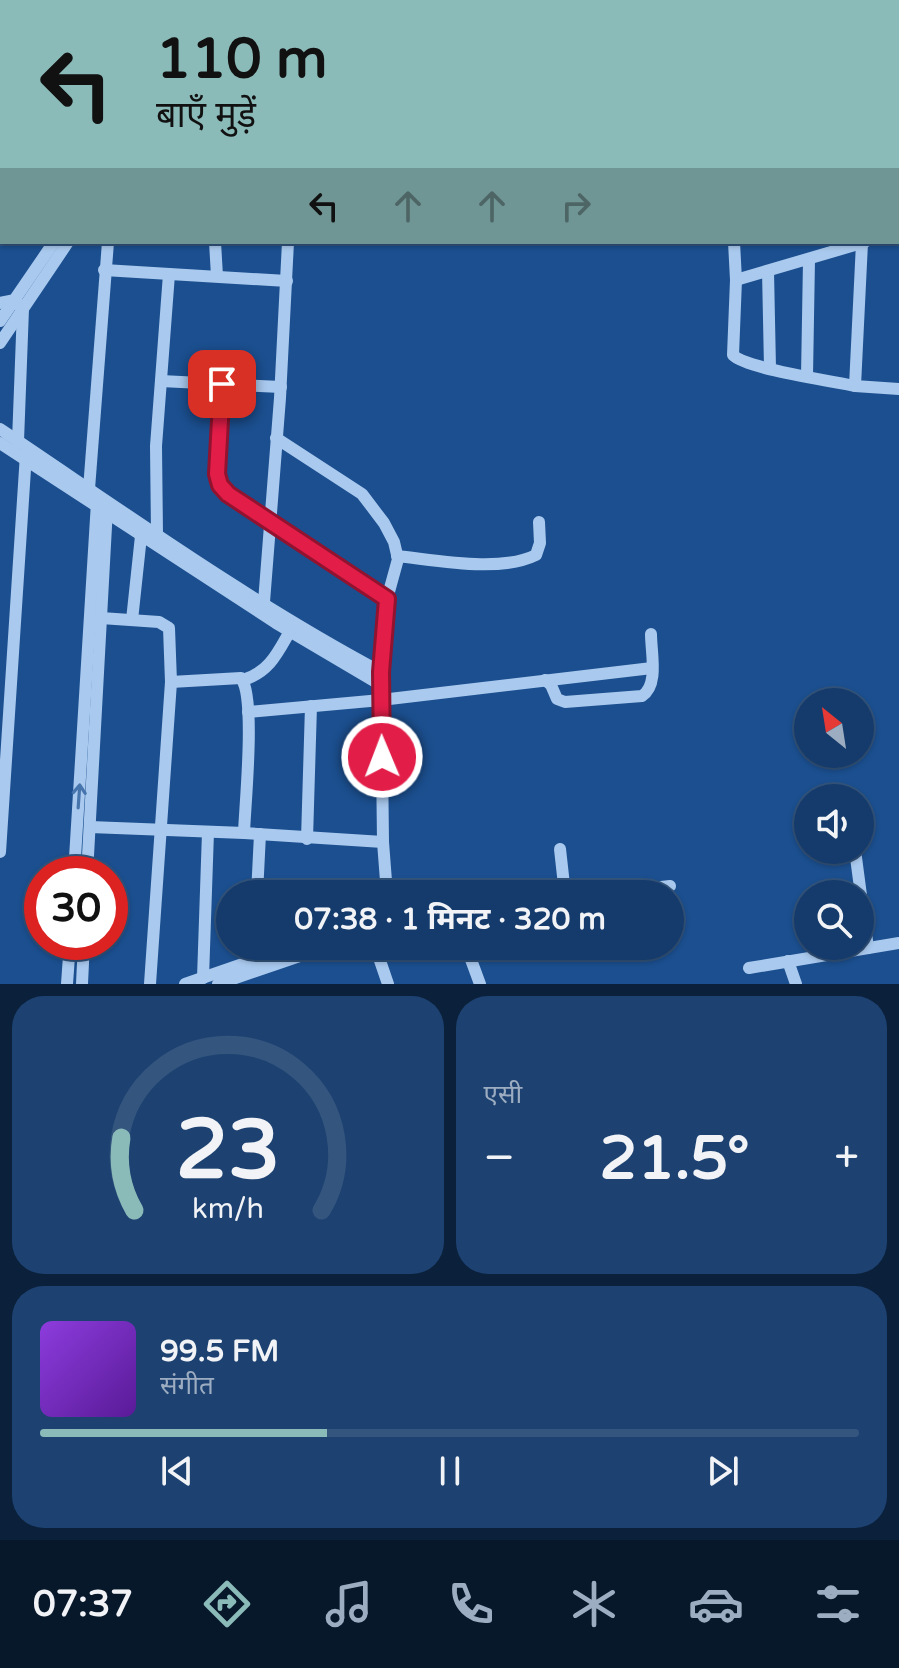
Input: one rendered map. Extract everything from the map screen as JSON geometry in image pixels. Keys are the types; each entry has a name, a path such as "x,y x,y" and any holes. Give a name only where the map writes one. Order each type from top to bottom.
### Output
{"street":[{"path":"0,343 18,304 53,244"},
{"path":"0,321 18,304 66,244"},
{"path":"88,856 101,618 104,270 108,244"},
{"path":"215,244 217,276"},
{"path":"264,602 281,387 288,244"},
{"path":"734,244 733,355 737,359 855,386 899,389"},
{"path":"736,280 809,260 826,248 851,244"},
{"path":"855,386 863,244"},
{"path":"807,376 809,260"},
{"path":"104,270 287,281"},
{"path":"768,271 770,368"},
{"path":"157,534 156,446 169,274"},
{"path":"0,303 18,304"},
{"path":"0,852 7,661 23,449 18,304"},
{"path":"161,381 281,387"},
{"path":"222,384 217,474 220,485 228,494 387,599"},
{"path":"0,429 23,449 100,501 157,534 381,678"},
{"path":"276,438 362,494 384,523 397,556 393,584 387,599 381,678 386,880"},
{"path":"0,443 23,449 100,501 141,536 290,631 381,678"},
{"path":"75,856 100,501"},
{"path":"397,556 460,562 509,563 525,560 536,555 540,543 539,522"},
{"path":"132,620 141,536"},
{"path":"101,618 159,622 169,628 171,682 150,984"},
{"path":"171,682 243,680 259,675 271,665 290,631"},
{"path":"545,680 557,699 565,702 642,696 650,690 651,634"},
{"path":"248,712 381,700 652,668"},
{"path":"243,680 248,712 244,833"},
{"path":"307,839 311,706"},
{"path":"90,827 383,842"},
{"path":"203,978 208,832"},
{"path":"258,880 260,834"},
{"path":"560,849 563,880"},
{"path":"874,947 899,943"},
{"path":"67,984 69,960"},
{"path":"82,984 83,960"},
{"path":"185,984 240,960"},
{"path":"218,984 237,981 292,960"},
{"path":"380,960 388,984"},
{"path":"471,960 480,984"},
{"path":"749,968 794,960"},
{"path":"788,961 796,984"}],"route":[{"path":"222,384 217,474 220,485 228,494 387,599 381,672 382,757"}]}
